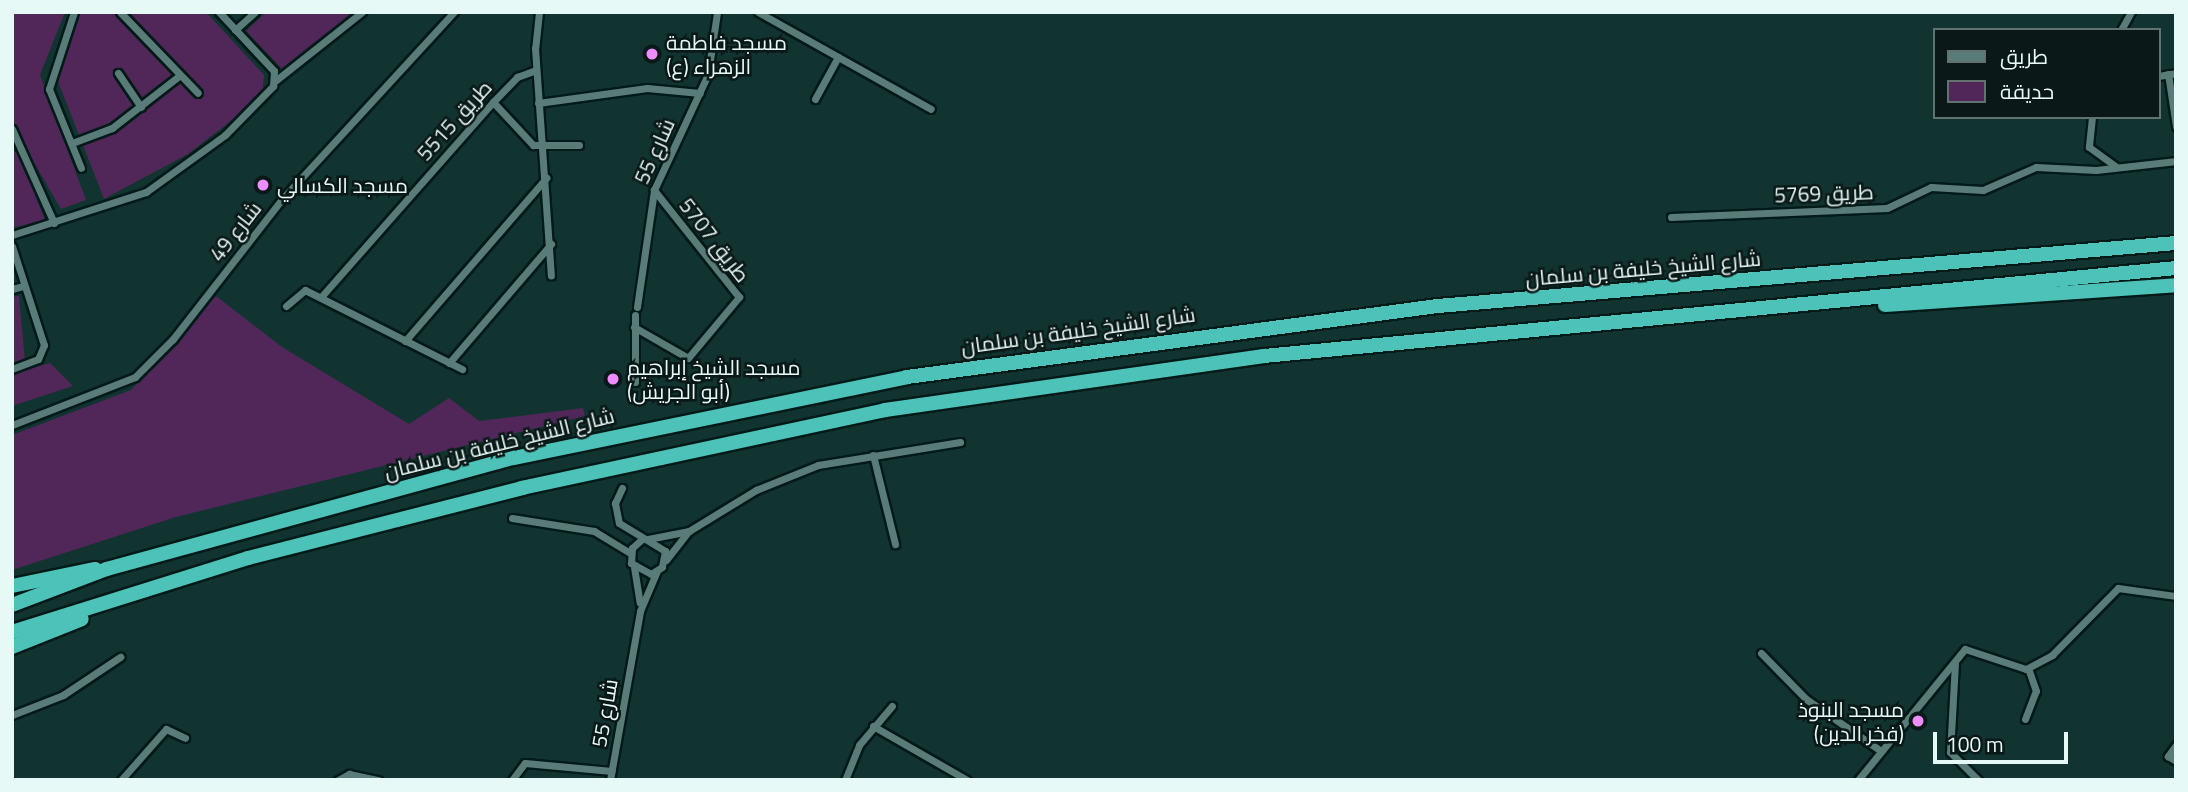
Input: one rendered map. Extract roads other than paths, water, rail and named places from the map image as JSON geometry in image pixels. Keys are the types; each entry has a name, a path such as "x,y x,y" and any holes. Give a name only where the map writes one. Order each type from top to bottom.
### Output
{"highway":[{"name":"شارع الشيخ خليفة بن سلمان","path":"12,605 107,569 514,458 713,414 1056,353 1438,306 2176,243"},
{"path":"12,632 181,580 522,488 885,410 1264,356 2176,268"},
{"path":"1782,306 1942,302 2176,285"},
{"path":"12,586 107,569"},
{"path":"12,647 181,580"}],"street":[{"path":"74,12 49,89 81,168"},
{"path":"120,12 198,93"},
{"path":"219,12 274,71 275,82"},
{"path":"235,30 255,12"},
{"path":"12,235 146,192 225,135 275,82 362,12"},
{"name":"شارع 49","path":"12,425 135,377 173,339 282,200 454,12"},
{"path":"539,12 536,70 551,244 551,275"},
{"name":"شارع 55","path":"635,382 634,327 654,190 700,93 717,12"},
{"path":"758,12 931,109"},
{"path":"815,99 838,57"},
{"name":"طريق 5515","path":"321,297 493,102 517,77 536,70"},
{"path":"118,73 141,107"},
{"path":"2172,74 2176,126"},
{"path":"72,144 102,135 180,75"},
{"path":"538,108 647,88 700,93"},
{"path":"493,102 542,149 579,145"},
{"path":"2092,119 2089,147 2117,167"},
{"path":"12,129 16,145 54,223"},
{"name":"طريق 5769","path":"1671,217 1887,208 1930,187 1983,190 2035,167 2117,167 2176,161"},
{"path":"405,341 546,178"},
{"name":"طريق 5707","path":"634,327 688,358 738,297 654,190"},
{"path":"449,363 551,244"},
{"path":"12,246 44,351 34,362 12,369"},
{"path":"12,289 23,285"},
{"path":"286,306 301,290 321,297 462,369"},
{"path":"630,553 645,539 689,531 786,476 873,455 960,442"},
{"path":"873,455 895,544"},
{"path":"622,488 616,518 645,539 662,546 664,562"},
{"path":"512,518 594,531 630,553 634,568 657,571 689,531"},
{"name":"شارع 55","path":"634,568 640,611"},
{"name":"شارع 55","path":"611,776 640,611 657,571"},
{"path":"1858,780 1955,663 1972,647 2019,671 2052,655 2118,588 2176,596"},
{"path":"1761,653 1806,699 1881,751"},
{"path":"12,715 63,695 120,657"},
{"path":"1955,663 1950,752 1978,780"},
{"path":"2025,719 2036,691 2028,668"},
{"path":"845,780 873,726 892,706"},
{"path":"873,726 967,780"},
{"path":"121,780 166,729 185,738"},
{"path":"2176,745 2168,756 2176,761"},
{"path":"512,780 525,763 611,776"},
{"path":"338,780 349,774 378,780"}],"place":[{"name":"مسجد فاطمة الزهراء (ع)","path":"652,54"},
{"name":"مسجد الكسالي","path":"263,185"},
{"name":"مسجد الشيخ إبراهيم (أبو الجريش)","path":"613,379"},
{"name":"مسجد البنوذ (فخر الدين)","path":"1918,721"}]}
